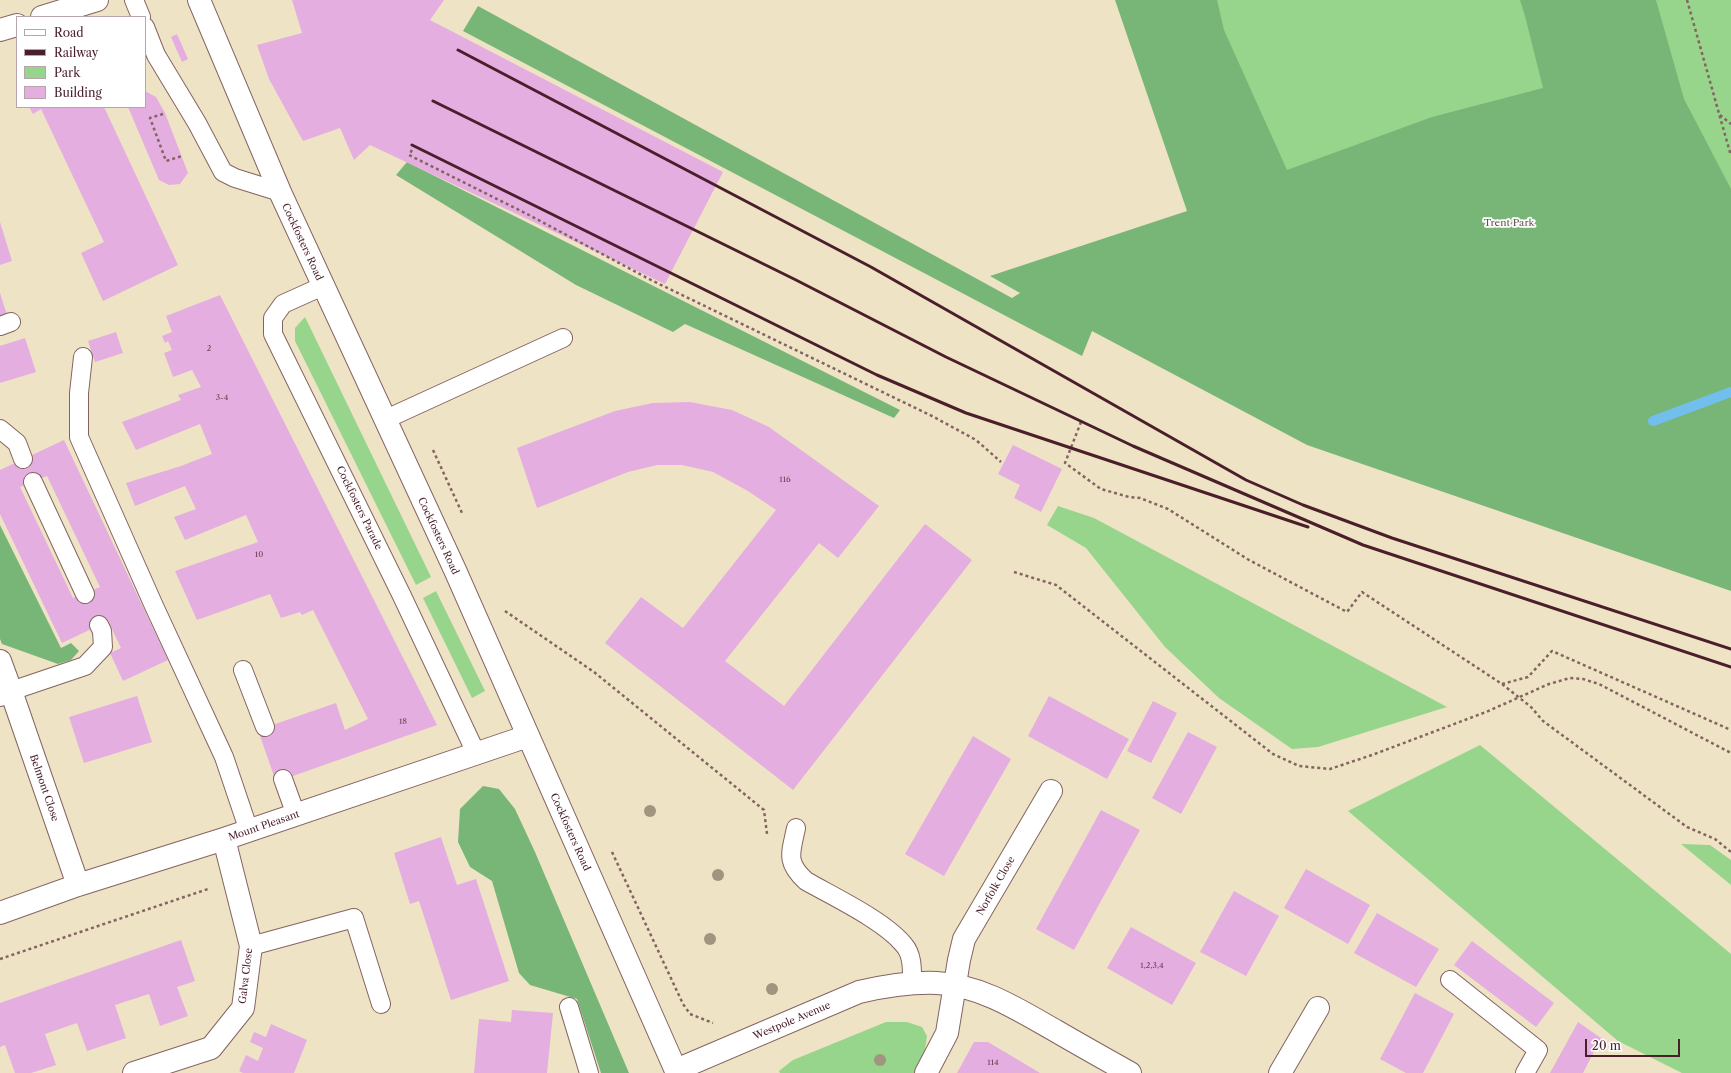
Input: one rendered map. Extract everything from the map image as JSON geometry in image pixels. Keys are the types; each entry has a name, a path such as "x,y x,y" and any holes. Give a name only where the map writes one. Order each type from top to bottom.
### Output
{"street":[{"path":"45,16 98,0"},
{"name":"Cockfosters Road","path":"199,0 280,192 384,420 455,570 676,1072"},
{"path":"0,30 16,25"},
{"name":"Belmont Close","path":"0,661 5,693 78,886"},
{"name":"Mount Pleasant","path":"0,913 78,886 224,840 528,736"},
{"name":"Norfolk Close","path":"956,986 959,960 964,939 1051,791"},
{"name":"Galva Close","path":"134,1073 211,1048 243,1008 251,946 224,840"},
{"name":"Westpole Avenue","path":"676,1072 859,992 886,985 938,983 956,986 992,996 1130,1073"},
{"path":"926,1073 947,1034 956,986"},
{"path":"1280,1073 1318,1008"}],"lane":[{"path":"134,0 141,16"},
{"path":"146,30 156,55 197,123 223,172 235,178 280,192"},
{"name":"Cockfosters Parade","path":"323,286 283,304 273,318 273,334 402,596 476,753"},
{"path":"384,420 563,338"},
{"path":"83,357 79,393 79,437 154,606 224,757 249,831"},
{"path":"0,429 17,443 23,459"},
{"path":"33,482 85,594"},
{"path":"5,693 85,666 103,647 102,631 99,625"},
{"path":"243,670 266,727"},
{"path":"283,779 296,815"},
{"path":"796,828 790,857 796,871 806,881 884,927 905,945 911,959 912,983"},
{"path":"251,946 354,918 381,1004"},
{"path":"1450,980 1538,1050 1525,1073"},
{"path":"569,1007 589,1073"}],"path":[{"path":"1687,0 1731,156"},
{"path":"165,113 150,118 166,161 182,156"},
{"path":"1720,115 1731,124"},
{"path":"412,150 409,155 528,215 651,280 932,416 976,440 1001,462"},
{"path":"1081,422 1065,462 1091,483 1109,492 1140,498 1168,508 1249,560 1347,612 1362,592 1502,684 1531,707 1543,720 1687,827 1715,840 1731,852"},
{"path":"1014,572 1056,585 1273,754 1299,766 1330,769 1372,755 1486,712 1549,684 1570,678 1583,679 1599,684 1731,753"},
{"path":"504,610 594,672 764,810 767,838"},
{"path":"1502,684 1528,677 1552,651 1731,730"},
{"path":"0,959 234,881"},
{"path":"670,977 680,1000 690,1014 715,1024"}],"green space":[{"name":"Trent Park","path":"1115,0 1217,0 1224,30 1287,170 1432,117 1543,88 1520,0 1656,0 1684,99 1731,189 1731,591 1307,445 1092,331 1082,356 463,31 478,6 1012,298 1020,293 990,276 1187,211"},
{"name":"Trent Park","path":"1122,0 1731,0 1731,486 1423,434"},
{"path":"407,162 900,410 894,418 685,324 673,332 576,285 396,175"},
{"path":"305,317 431,577 416,585 295,341 295,328"},
{"path":"1058,506 1094,518 1447,707 1318,747 1292,749 1219,698 1165,647 1086,548 1047,525"},
{"path":"0,525 61,648 71,643 79,651 71,660 58,664 2,644 0,639"},
{"path":"436,591 485,691 472,698 423,598"},
{"path":"1480,745 1731,954 1731,1073 1682,1073 1618,1041 1348,811"},
{"path":"483,786 499,789 515,809 535,852 629,1073 601,1073 577,999 530,985 519,973 492,881 470,867 458,842 460,809"},
{"path":"1681,844 1710,845 1731,860 1731,885"},
{"path":"886,1022 907,1022 922,1027 927,1036 924,1057 916,1073 780,1073 779,1071 793,1060"}],"building":[{"path":"292,0 444,0 430,20 723,172 665,284 370,145 354,160 340,128 303,141 269,79 257,45 302,33"},
{"path":"177,34 188,59 182,62 171,37"},
{"path":"146,92 156,97 165,113 188,173 180,184 169,185 159,180 128,108 146,108"},
{"path":"30,108 104,108 178,265 103,301 81,253 104,242 41,109 33,114"},
{"path":"0,222 12,261 0,265"},
{"path":"0,293 7,315 0,317"},
{"path":"220,295 437,725 276,782 258,730 336,703 345,730 368,719 313,610 302,615 300,612 281,618 270,594 197,620 175,571 258,542 246,515 185,540 174,517 196,509 185,486 135,506 126,483 181,466 212,454 200,424 136,450 122,422 181,400 178,395 201,387 192,370 173,377 164,353 172,350 168,341 165,343 162,336 172,332 166,316"},
{"path":"116,332 123,353 95,362 88,341"},
{"path":"25,338 36,372 0,383 0,346"},
{"path":"690,402 732,410 769,427 879,506 838,558 819,543 725,661 784,706 925,524 972,560 793,790 605,643 641,597 683,628 776,510 748,491 713,472 682,465 657,465 628,472 537,508 517,448 615,411 653,403"},
{"path":"64,440 168,660 123,681 110,653 121,648 108,621 62,643 0,514 0,470","holes":["47,476 100,587 73,598 20,487"]},
{"path":"1013,445 1062,469 1041,512 1014,498 1020,485 998,474"},
{"path":"137,696 152,742 84,763 69,717"},
{"path":"1049,696 1129,739 1107,779 1028,736"},
{"path":"1153,701 1177,713 1151,763 1127,751"},
{"path":"1188,732 1217,747 1181,814 1152,798"},
{"path":"973,736 1011,759 944,876 905,854"},
{"path":"1101,810 1140,830 1074,950 1036,929"},
{"path":"441,837 457,885 476,879 509,981 451,1000 419,901 410,904 394,853"},
{"path":"1306,869 1370,905 1348,944 1284,908"},
{"path":"1234,891 1279,916 1246,976 1200,952"},
{"path":"1377,913 1439,949 1416,987 1354,953"},
{"path":"1131,927 1196,963 1172,1005 1107,968"},
{"path":"181,940 195,981 177,987 188,1016 160,1026 149,994 115,1005 126,1038 87,1051 77,1023 45,1034 56,1065 31,1073 15,1073 5,1045 0,1047 0,1003"},
{"path":"1472,941 1554,1003 1536,1027 1454,965"},
{"path":"1415,993 1454,1014 1423,1073 1406,1073 1380,1059"},
{"path":"512,1010 553,1013 547,1073 474,1073 479,1019 511,1022"},
{"path":"1578,1022 1601,1038 1583,1073 1550,1073"},
{"path":"271,1024 307,1040 294,1073 243,1073 239,1071 246,1055 258,1061 263,1048 250,1042 254,1032 266,1037"},
{"path":"974,1042 988,1042 1040,1073 957,1073"}],"waterway":[{"path":"1653,421 1731,392"}],"railway":[{"path":"458,50 871,267 1246,480 1303,505 1392,538 1731,649"},
{"path":"433,101 796,280 946,357 1133,446 1363,545 1731,667"},
{"path":"412,145 877,375 966,413 1308,527"}]}
